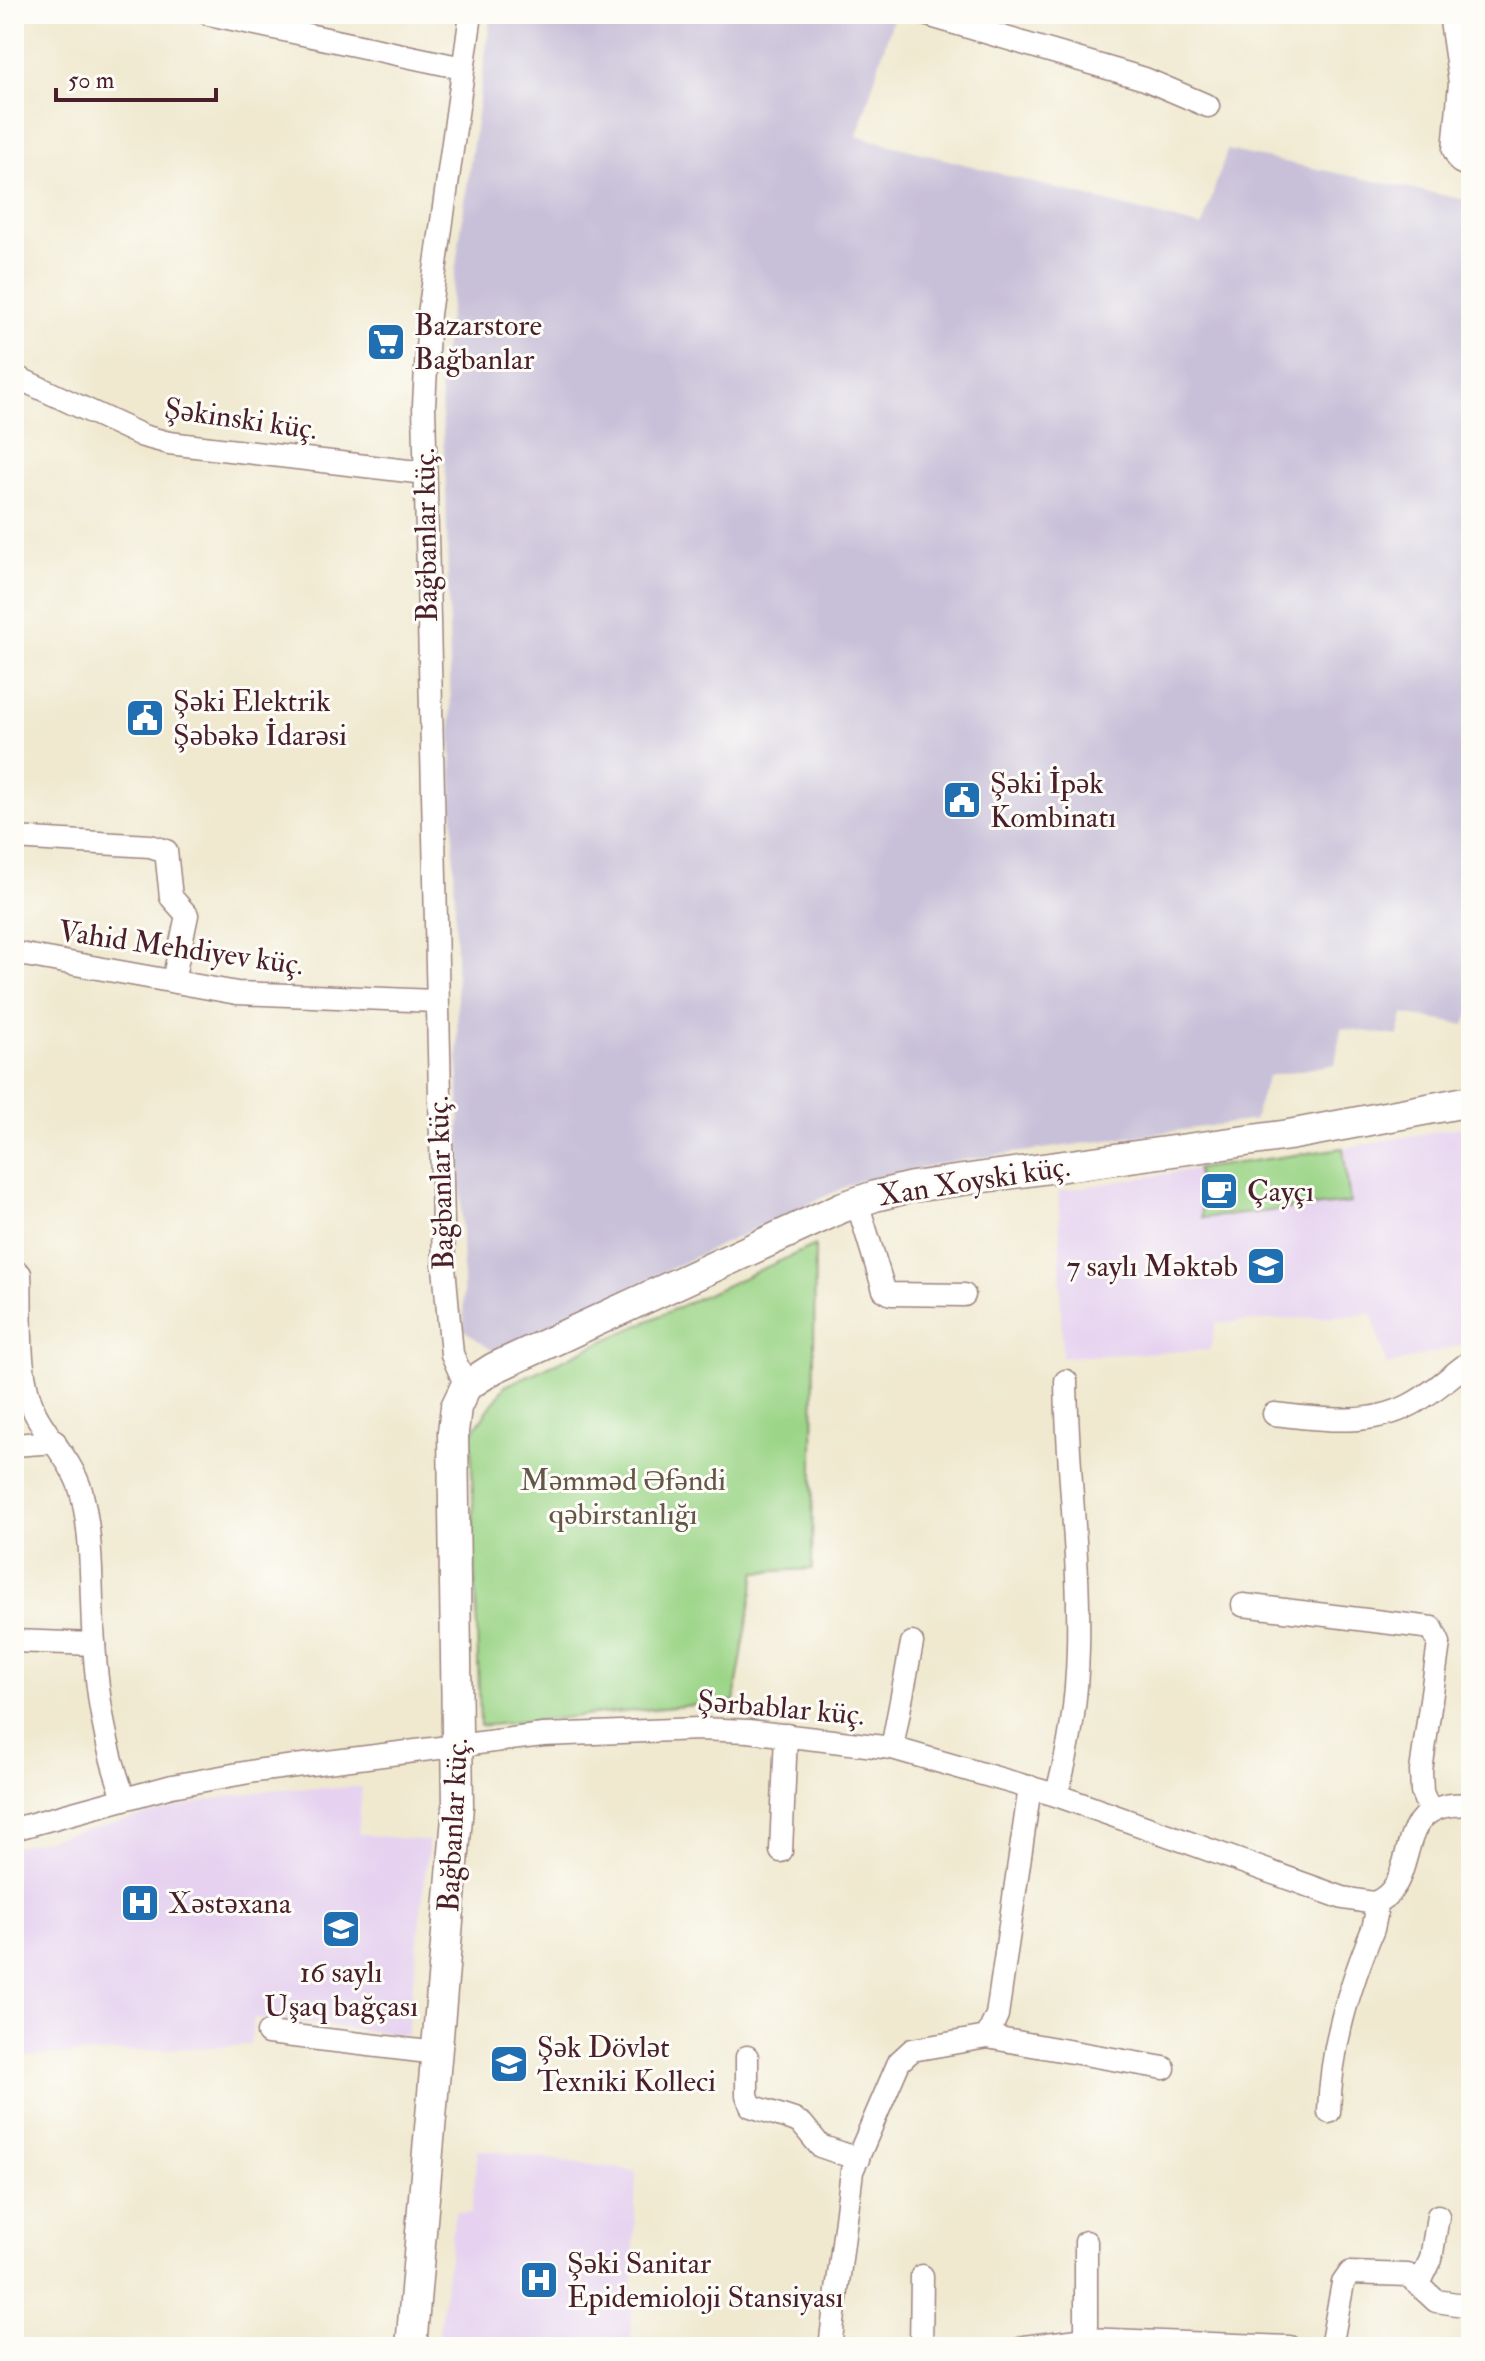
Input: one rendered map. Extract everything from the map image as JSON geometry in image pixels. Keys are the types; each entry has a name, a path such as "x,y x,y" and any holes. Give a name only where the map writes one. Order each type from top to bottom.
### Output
{"street":[{"path":"209,14 463,68"},
{"name":"Bağbanlar küç.","path":"411,2347 458,1806 453,1432 456,1407 466,1386 452,1354 447,1326 435,1001 425,473 428,329 471,14"},
{"path":"924,14 1145,79 1208,106"},
{"path":"1450,14 1460,83 1454,150 1460,162 1471,167"},
{"name":"Şəkinski küç.","path":"14,376 143,436 169,443 425,473"},
{"path":"14,838 150,846 166,851 171,897 187,915 173,981"},
{"name":"Vahid Mehdiyev küç.","path":"14,953 274,996 435,1001"},
{"name":"Xan Xoyski küç.","path":"466,1386 530,1349 857,1202 912,1187 1289,1135 1471,1101"},
{"path":"857,1202 884,1290 891,1294 964,1295"},
{"path":"20,1274 25,1381 36,1413 81,1490 91,1556 94,1644 105,1736 124,1797"},
{"path":"1274,1414 1339,1421 1381,1416 1410,1405 1471,1361"},
{"path":"1056,1795 1069,1754 1079,1670 1075,1527 1067,1445 1066,1381"},
{"path":"14,1445 55,1442"},
{"path":"1243,1605 1432,1628 1439,1643 1421,1771 1422,1792 1429,1810"},
{"path":"14,1641 94,1644"},
{"path":"892,1748 912,1643"},
{"name":"Şərbablar küç.","path":"14,1829 124,1797 255,1771 458,1745 620,1731 698,1729 786,1735 892,1748 1056,1795 1343,1898 1374,1903"},
{"path":"781,1851 786,1735"},
{"path":"987,2037 997,2015 1030,1787"},
{"path":"1329,2112 1330,2071 1337,2028 1373,1929 1376,1915 1374,1903 1391,1892 1416,1828 1429,1810 1437,1806 1471,1805"},
{"path":"268,2033 437,2053"},
{"path":"830,2347 848,2188 904,2055 987,2037 1164,2068"},
{"path":"747,2057 747,2095 751,2106 802,2124 820,2146 858,2159"},
{"path":"1420,2282 1431,2259 1438,2216"},
{"path":"1086,2242 1086,2339"},
{"path":"1331,2347 1343,2283 1350,2273 1408,2275 1420,2282 1436,2301 1471,2306"},
{"path":"921,2347 922,2276"},
{"path":"1031,2346 1086,2339 1289,2347"}],"shaded area":[{"name":"Şəki İpək Kombinatı","path":"491,14 877,14 893,19 857,136 1202,227 1227,150 1471,201 1471,549 1464,587 1471,591 1471,1010 1465,1025 1403,1014 1398,1036 1341,1028 1335,1064 1268,1076 1254,1120 955,1161 858,1181 493,1351 464,1330 446,488 440,380"},
{"name":"7 saylı Məktəb","path":"1471,1125 1471,1342 1387,1366 1372,1314 1216,1323 1210,1350 1062,1357 1059,1191 1197,1169 1202,1218 1350,1202 1343,1148"},
{"name":"Xəstəxana","path":"362,1787 358,1834 429,1841 407,2035 254,2018 250,2045 20,2057 14,1959 14,1847 208,1800 277,1789"},
{"name":"Şəki Sanitar Epidemioloji Stansiyası","path":"478,2149 636,2171 631,2347 437,2347 455,2211 471,2213"}],"green space":[{"path":"1343,1148 1350,1203 1202,1218 1197,1169"},
{"name":"Məmməd Əfəndi qəbirstanlığı","path":"815,1245 812,1569 756,1572 734,1701 480,1726 471,1434 505,1386"}],"place":[{"name":"Bazarstore Bağbanlar","path":"386,342"},
{"name":"Şəki Elektrik Şəbəkə İdarəsi","path":"145,718"},
{"name":"Şəki İpək Kombinatı","path":"962,800"},
{"name":"Çayçı","path":"1219,1191"},
{"name":"7 saylı Məktəb","path":"1266,1266"},
{"name":"Xəstəxana","path":"140,1903"},
{"name":"16 saylı Uşaq bağçası","path":"341,1929"},
{"name":"Şək Dövlət Texniki Kolleci","path":"509,2064"},
{"name":"Şəki Sanitar Epidemioloji Stansiyası","path":"539,2280"}]}
